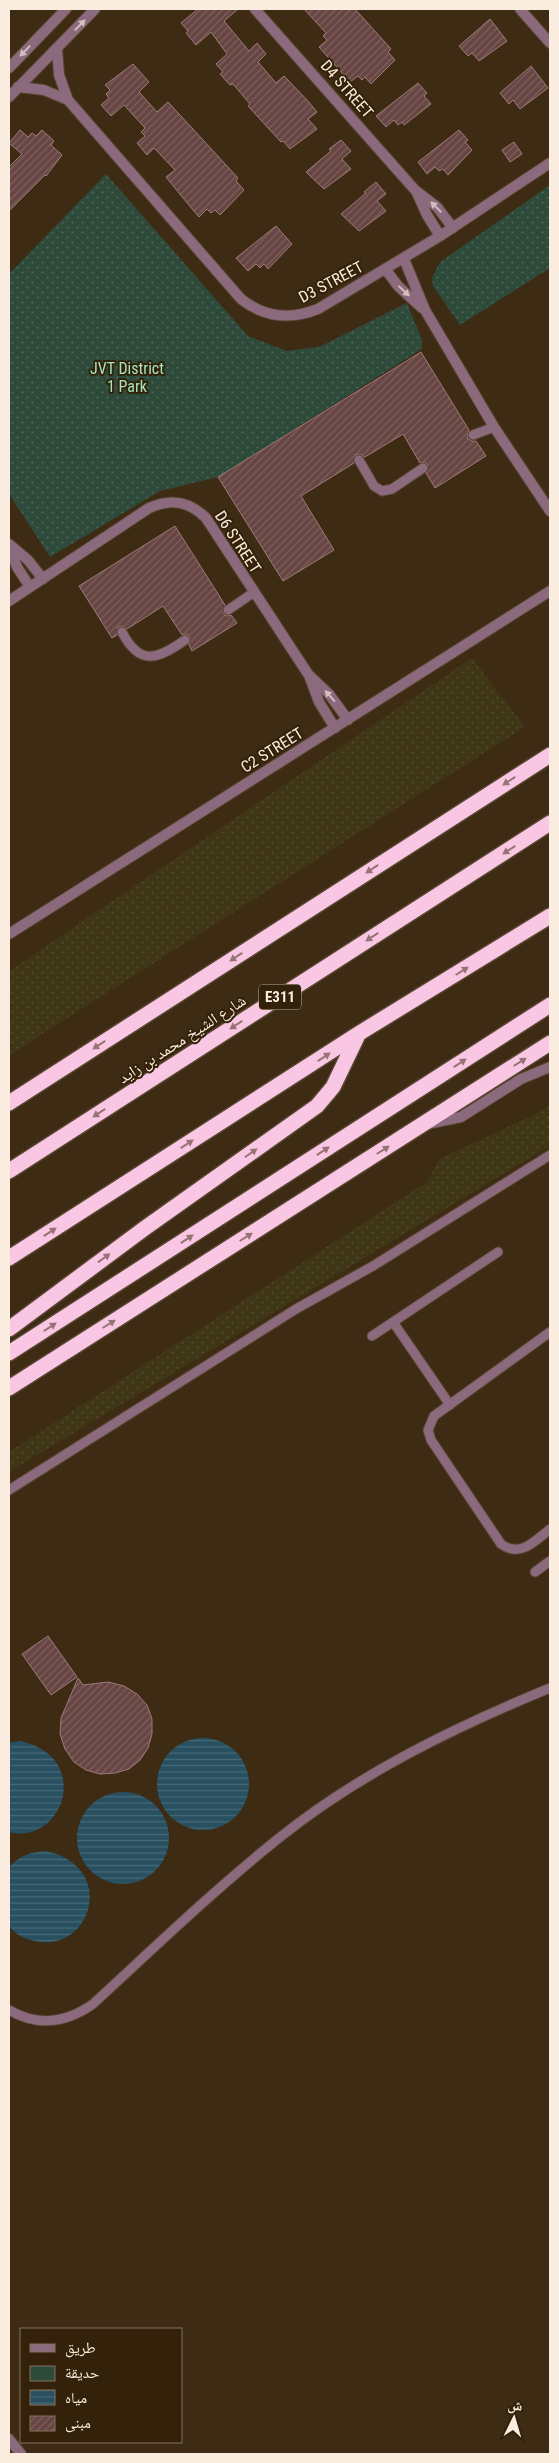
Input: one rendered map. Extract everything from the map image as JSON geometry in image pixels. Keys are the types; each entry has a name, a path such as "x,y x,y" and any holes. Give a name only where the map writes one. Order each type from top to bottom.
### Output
{"highway":[{"path":"9,1103 550,755"},
{"name":"شارع الشيخ محمد بن زايد","path":"9,1171 550,823"},
{"path":"9,1258 358,1034 550,916"},
{"path":"9,1353 550,1006"},
{"path":"9,1329 144,1228 317,1106 333,1087 358,1034"},
{"path":"9,1388 550,1043"}],"street":[{"path":"9,68 66,9"},
{"path":"9,97 95,9"},
{"name":"D4 STREET","path":"255,9 415,190 437,207 453,228"},
{"path":"520,9 550,43"},
{"name":"D3 STREET","path":"57,48 59,75 68,100 220,275 251,306 272,315 284,317 307,313 386,270 550,163"},
{"name":"D3 STREET","path":"18,87 44,90 68,100"},
{"name":"D4 STREET","path":"415,190 426,215 440,236"},
{"path":"404,259 425,310 494,427 550,511"},
{"path":"386,270 398,286 425,310"},
{"name":"D6 STREET","path":"9,601 149,508 169,502 190,505 206,518 253,593 308,674 319,702 335,728"},
{"path":"9,544 28,560 43,579"},
{"path":"9,544 17,567 30,587"},
{"name":"C2 STREET","path":"9,934 550,591"},
{"name":"D6 STREET","path":"308,674 330,694 348,720"},
{"path":"423,1124 461,1117 521,1079 550,1067"},
{"path":"9,2439 20,2454"}],"lane":[{"path":"473,435 494,427"},
{"path":"359,460 374,486 382,491 392,489 423,468"},
{"path":"228,610 253,593"},
{"path":"122,632 130,647 140,655 147,656 161,655 185,640"},
{"path":"9,1490 296,1309 374,1266 550,1155"},
{"path":"372,1336 498,1252"},
{"path":"393,1322 450,1405"},
{"path":"550,1332 430,1420 428,1435 501,1544 512,1550 523,1549 550,1529"},
{"path":"535,1572 550,1561"},
{"path":"9,2010 34,2020 50,2022 80,2013 93,2004 280,1837 324,1806 416,1750 464,1725 550,1688"}],"green space":[{"name":"JVT District 1 Park","path":"106,174 248,336 286,351 319,347 407,303 422,340 422,349 218,477 160,491 50,557 9,494 9,274"},
{"path":"550,185 550,268 460,325 433,286 432,278 440,262"}],"sand":[{"path":"472,658 525,727 9,1055 9,971"},
{"path":"550,1106 550,1146 9,1472 9,1452 427,1182 439,1159"}],"water":[{"path":"203,1738 212,1739 229,1746 241,1758 248,1775 248,1793 241,1810 229,1822 212,1829 203,1830 194,1829 177,1822 165,1810 158,1793 157,1784 158,1775 165,1758 177,1746 194,1739"},
{"path":"20,1741 43,1750 57,1764 63,1781 62,1798 56,1814 44,1826 28,1833 9,1832 9,1743"},
{"path":"123,1792 132,1793 149,1800 161,1812 168,1829 168,1847 161,1864 149,1876 132,1883 123,1884 114,1883 97,1876 85,1864 78,1847 77,1838 78,1829 85,1812 97,1800 114,1793"},
{"path":"46,1851 69,1860 83,1874 89,1891 88,1908 81,1924 69,1936 52,1942 24,1938 9,1926 9,1867 26,1855"}],"building":[{"path":"198,9 238,9 224,21 249,51 257,43 266,54 258,62 276,83 284,76 307,100 317,112 308,119 317,129 290,149 283,141 281,142 248,106 250,104 233,84 230,85 220,74 223,72 216,64 227,54 211,32 196,45 186,33 188,31 181,23"},
{"path":"304,9 355,9 391,49 388,52 395,60 371,84 365,77 362,80 358,76 350,82 319,47 327,40 323,36 326,33"},
{"path":"490,19 507,41 479,61 472,53 468,56 459,46"},
{"path":"133,64 149,82 139,92 157,112 168,102 238,178 236,181 244,190 220,215 215,210 211,213 207,209 199,217 166,177 175,170 154,148 147,155 137,143 145,136 141,132 145,128 124,105 111,116 101,105 109,98 106,94 110,90 105,85"},
{"path":"531,66 548,88 520,109 513,100 509,104 500,93"},
{"path":"418,83 427,93 424,96 431,104 404,125 402,122 398,125 394,120 386,127 376,116"},
{"path":"20,130 28,137 32,133 36,136 42,130 54,141 51,145 62,155 46,176 9,211 9,167 22,154 9,143"},
{"path":"459,130 468,140 465,142 472,150 448,175 443,169 439,171 435,167 427,174 418,162"},
{"path":"341,140 351,151 342,159 351,169 324,189 306,172"},
{"path":"514,142 522,154 510,162 502,150"},
{"path":"376,182 386,194 377,201 386,211 359,231 341,214"},
{"path":"276,226 292,244 268,269 264,264 260,268 256,264 248,271 236,258"},
{"path":"421,352 469,430 467,438 476,441 486,456 435,488 426,473 428,465 425,462 420,463 403,434 365,457 359,454 355,455 354,463 301,496 334,550 283,581 218,477"},
{"path":"175,526 225,605 223,613 226,616 231,615 237,623 192,651 189,645 190,637 187,634 182,635 163,606 127,629 122,626 118,627 117,635 112,638 79,586"},
{"path":"48,1636 77,1677 51,1695 22,1654"},
{"path":"78,1678 83,1685 108,1682 124,1686 137,1694 147,1705 152,1719 152,1734 148,1748 140,1760 129,1769 115,1773 100,1774 86,1770 74,1762 65,1749 60,1734 61,1718"}]}
